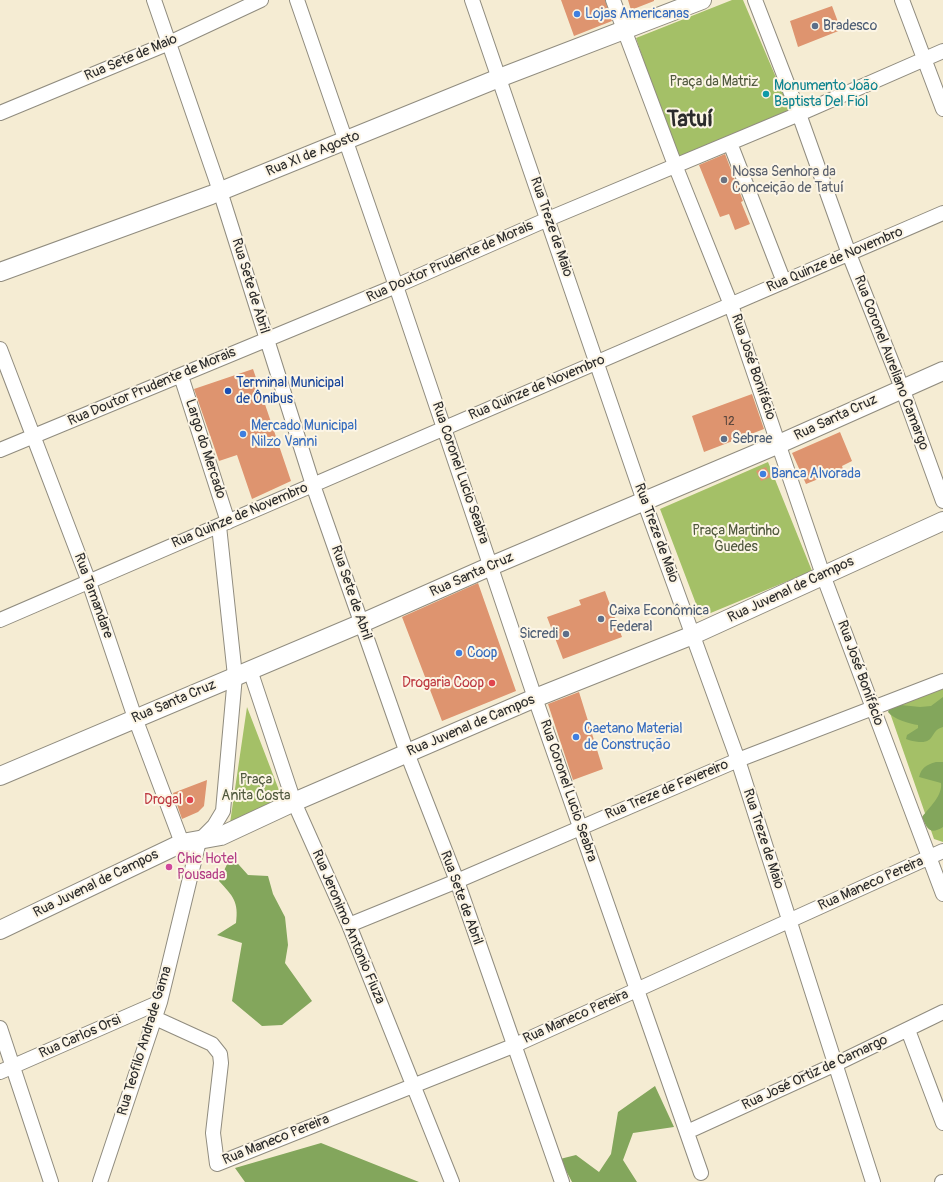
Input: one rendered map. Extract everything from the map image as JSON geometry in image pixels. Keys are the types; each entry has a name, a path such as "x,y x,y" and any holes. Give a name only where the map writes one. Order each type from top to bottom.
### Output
{"main road":[{"path":"624,31 702,0"},
{"name":"Rua XI de Agosto","path":"0,272 220,192 499,78 624,31"},
{"name":"Rua Santa Cruz","path":"0,776 780,444 902,388 943,371"},
{"name":"Rua Juvenal de Campos","path":"0,930 190,842 221,836 294,802 535,698 693,635 823,574 943,521"}],"street":[{"name":"Rua Sete de Abril","path":"154,0 220,192 313,485 407,753 457,881 513,1046 562,1182"},
{"name":"Rua Sete de Maio","path":"0,113 170,43 261,0"},
{"name":"Rua Coronel Lucio Seabra","path":"297,0 396,286 535,698 636,991 701,1173"},
{"name":"Rua Treze de Maio","path":"472,0 598,361 644,501 738,760 836,1064 872,1182"},
{"name":"Rua José Bonifácio","path":"614,0 624,31 675,165 732,305 823,574 943,894"},
{"name":"Rua Coronel Aureliano Camargo","path":"755,0 799,114 849,254 902,388 943,501"},
{"path":"902,0 943,109"},
{"name":"Rua Doutor Prudente de Morais","path":"0,450 396,286 548,219 799,114 943,51"},
{"path":"733,142 788,280"},
{"name":"Rua Quinze de Novembro","path":"0,620 943,213"},
{"name":"Rua Tamandare","path":"0,349 89,582 135,718 190,842"},
{"name":"Largo do Mercado","path":"181,376 223,524"},
{"name":"Rua Teofilo Andrade Gama","path":"100,1182 160,1002 190,842 214,826 223,811 242,673 223,524"},
{"name":"Rua Jeronimo Antonio Fiuza","path":"242,673 294,802 349,925 452,1182"},
{"name":"Rua Treze de Fevereiro","path":"349,925 457,881 738,760 943,681"},
{"name":"Rua Maneco Pereira","path":"155,1018 212,1044 220,1054 222,1063 213,1133 217,1164 513,1046 943,852"},
{"name":"Rua Carlos Orsi","path":"6,1070 160,1002"},
{"name":"Rua José Ortiz de Camargo","path":"686,1132 836,1064 943,1012"},
{"path":"0,1028 6,1070 51,1182"},
{"path":"908,1030 943,1123"}],"green space":[{"name":"Praça da Matriz","path":"732,0 743,0 792,115 677,160 636,38"},
{"name":"Praça Martinho Guedes","path":"768,462 812,571 701,617 660,509"},
{"path":"943,686 943,842 934,839 890,713 894,705"},
{"path":"943,697 943,727 924,742 906,739 907,735 918,728 918,725 898,719 890,715 888,712 891,704 920,707 931,706"},
{"name":"Praça Anita Costa","path":"247,707 282,798 230,823"},
{"path":"936,762 943,762 943,827 932,831 927,828 922,817 938,797 941,783 919,777 925,767"},
{"path":"231,856 248,875 268,876 273,894 285,917 288,945 285,963 312,1001 282,1025 262,1026 232,1001 242,943 217,935 236,923 236,904 231,895 219,881"},
{"path":"655,1086 674,1127 633,1133 623,1160 637,1182 572,1182 560,1159 576,1155 599,1172 611,1154 618,1112"},
{"path":"321,1143 419,1182 245,1182 235,1168"}],"building":[{"path":"561,0 605,0 612,21 574,36"},
{"path":"628,0 654,0 654,1 631,10"},
{"name":"Bradesco","path":"832,6 841,30 798,47 790,21"},
{"name":"Nossa Senhora da Conceição de Tatuí","path":"725,154 750,224 735,230 729,214 720,217 699,165"},
{"name":"Mercado Municipal Nilzo Vanni","path":"253,369 291,481 252,499 237,455 219,461 194,389"},
{"path":"752,394 764,429 704,452 692,416"},
{"path":"840,432 852,461 842,466 843,469 806,484 792,453"},
{"name":"Banca Alvorada","path":"766,467 771,477 761,481 756,471"},
{"name":"Coop","path":"478,583 516,691 442,721 402,617"},
{"path":"605,591 622,637 563,659 547,617 581,605 579,600"},
{"name":"Caetano Material de Construção","path":"579,692 603,769 573,780 548,704"},
{"name":"Drogal","path":"207,780 204,806 198,812 182,819 173,793"}],"place":[{"name":"Lojas Americanas","path":"577,14"},
{"name":"Bradesco","path":"815,26"},
{"name":"Monumento João Baptista Del Fiol","path":"766,94"},
{"name":"Nossa Senhora da Conceição de Tatuí","path":"724,180"},
{"name":"Terminal Municipal de Ônibus","path":"228,391"},
{"name":"Mercado Municipal Nilzo Vanni","path":"243,434"},
{"name":"Sebrae","path":"724,439"},
{"name":"Banca Alvorada","path":"763,474"},
{"name":"Caixa Econômica Federal","path":"601,619"},
{"name":"Sicredi","path":"566,634"},
{"name":"Coop","path":"459,653"},
{"name":"Drogaria Coop","path":"492,683"},
{"name":"Caetano Material de Construção","path":"576,737"},
{"name":"Drogal","path":"190,800"},
{"name":"Chic Hotel Pousada","path":"169,867"}],"district":[{"name":"Tatuí","path":"690,120"}]}
